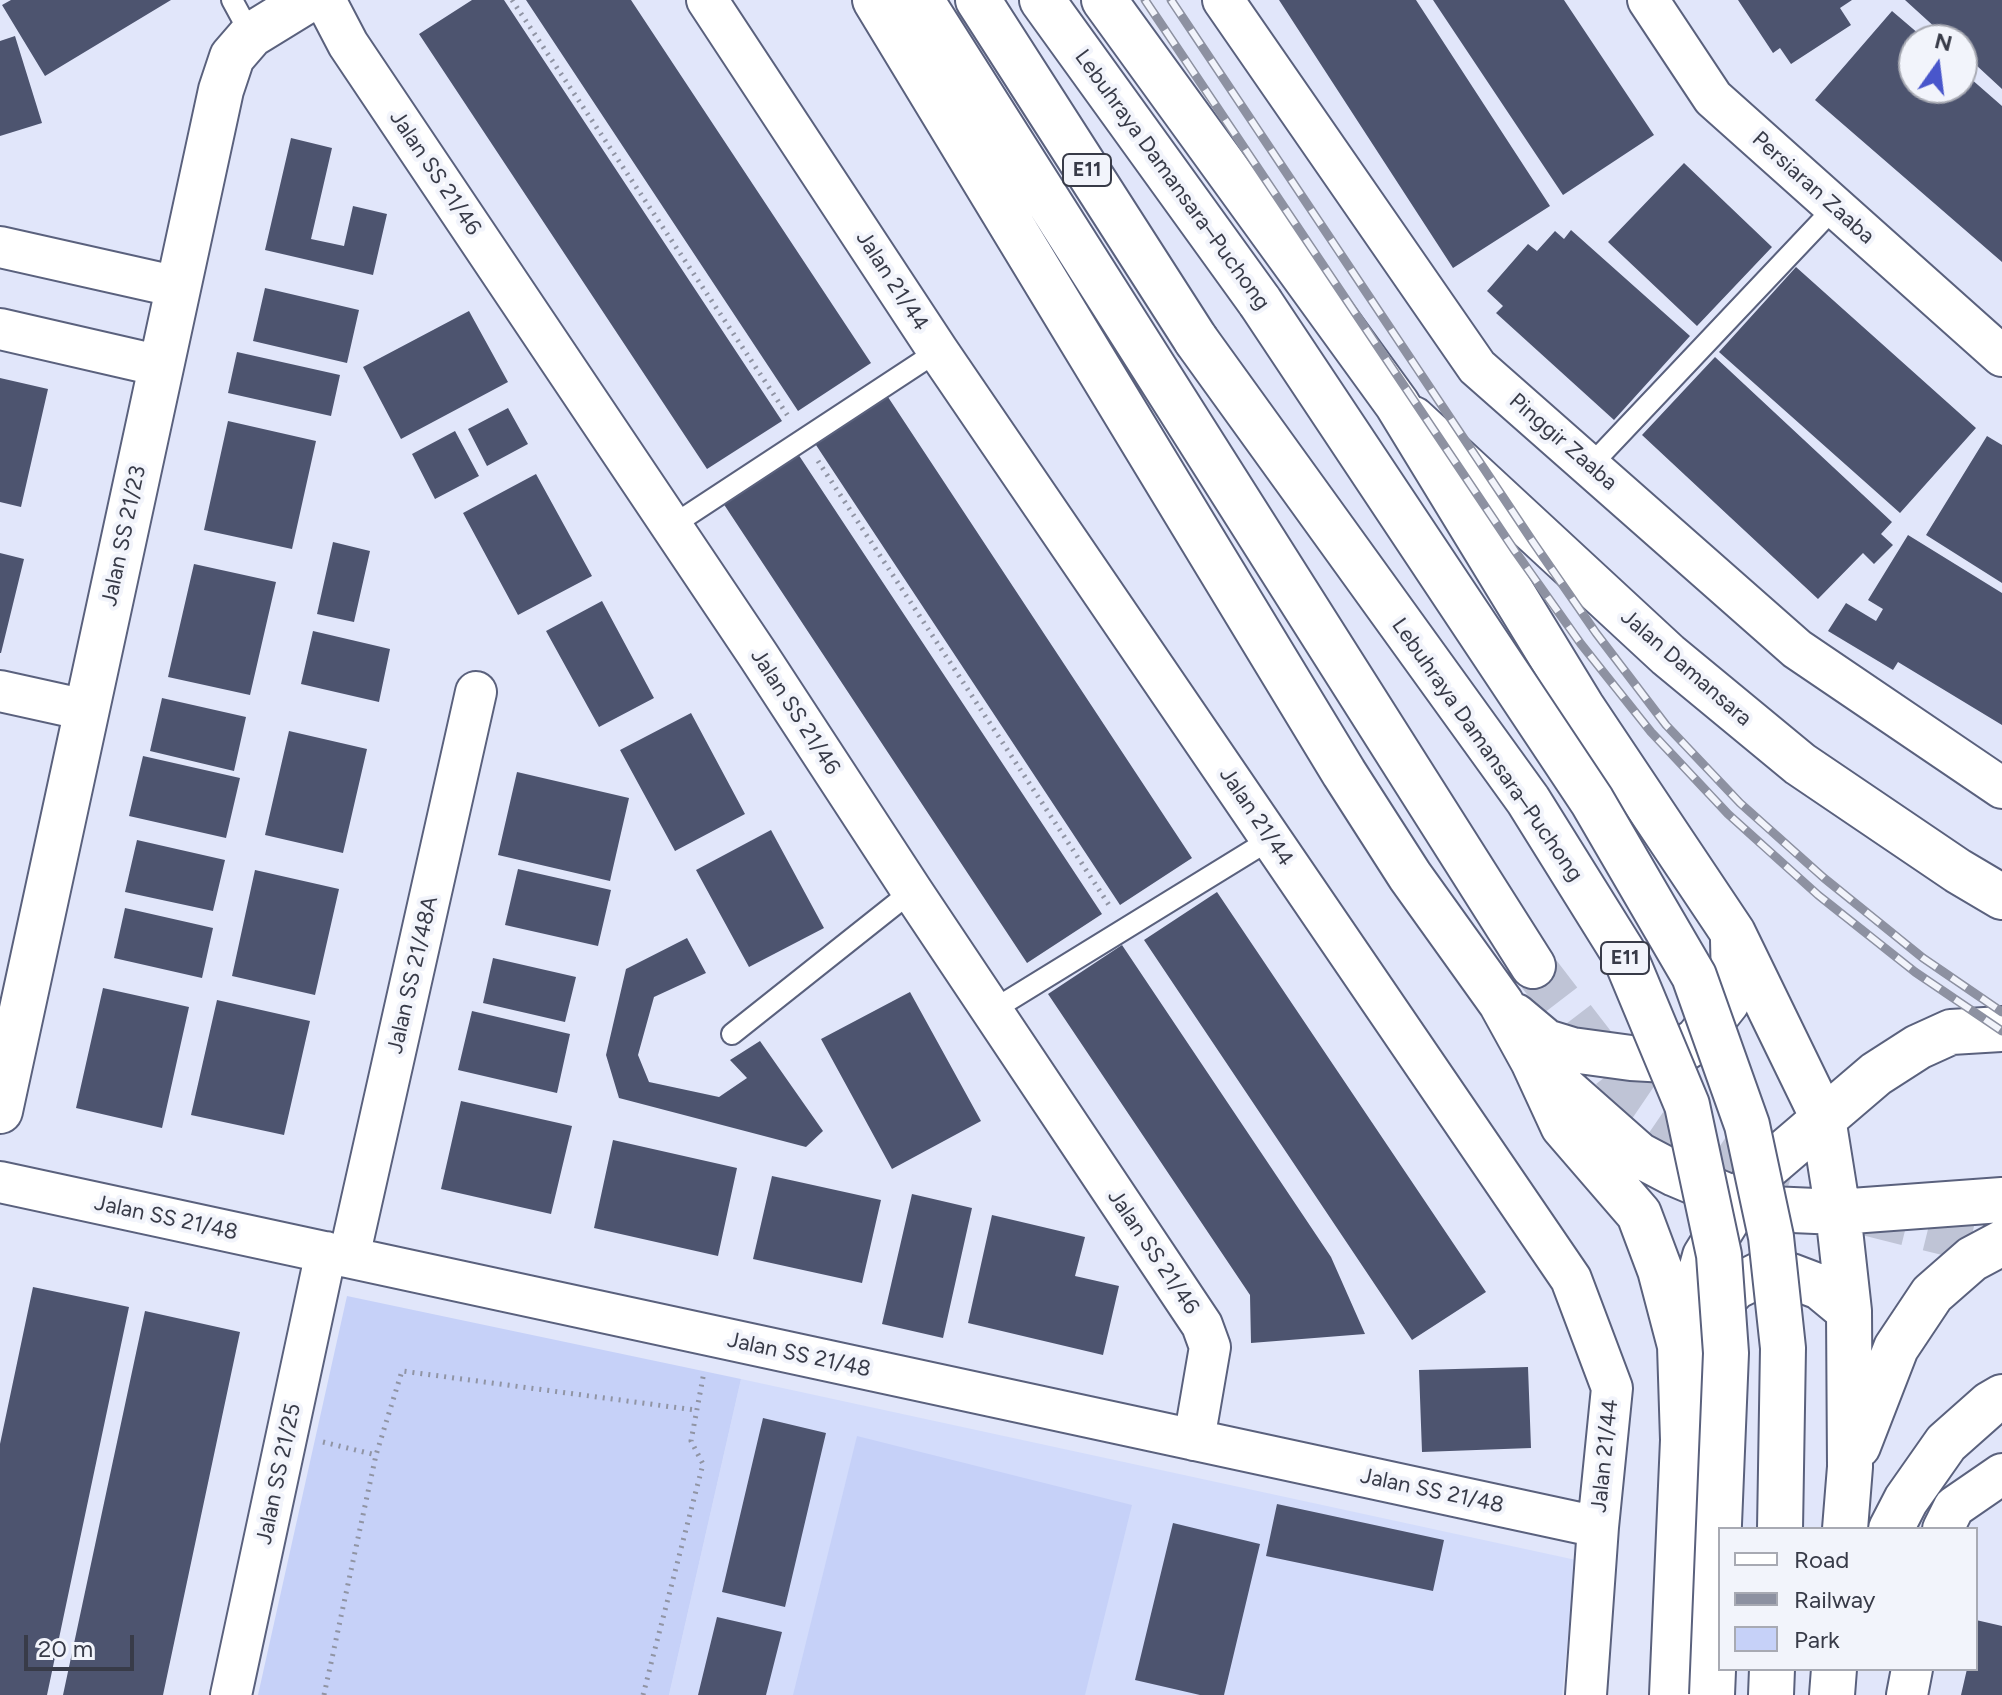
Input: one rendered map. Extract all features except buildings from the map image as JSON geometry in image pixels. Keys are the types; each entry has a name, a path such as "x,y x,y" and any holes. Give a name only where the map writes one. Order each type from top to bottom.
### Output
{"main road":[{"name":"Jalan SS 21/23","path":"0,1111 221,90 242,17 308,0"},
{"path":"875,0 1344,773 1410,876 1501,1003 1533,1061 1563,1126 1639,1214 1660,1270 1680,1346 1683,1440 1672,1695"},
{"path":"921,0 1533,966"},
{"name":"Lebuhraya Damansara–Puchong","path":"978,0 1196,340 1528,800 1624,954 1687,1105 1719,1255 1726,1353 1719,1527"},
{"name":"Lebuhraya Damansara–Puchong","path":"1042,0 1260,302 1592,801 1694,976 1747,1125 1771,1237 1783,1348 1780,1527"},
{"path":"1104,0 1397,404 1582,707 1733,933 1823,1118 1849,1311 1850,1467 1845,1527"},
{"name":"Jalan Damansara","path":"1397,404 1668,655 1800,764 1958,871 2002,897"},
{"path":"1501,1003 1546,1042 1572,1050 1667,1060 1697,1040 1727,1002 1734,983 1733,933"},
{"path":"1680,1346 1705,1256 1739,1201 1766,1168 1876,1074 1918,1047 1951,1032 2002,1029"},
{"path":"1533,1061 1639,1155 1739,1201 1770,1209 1838,1212 2002,1200"},
{"path":"1850,1467 1896,1348 1932,1294 1972,1259 2002,1243"},
{"path":"1683,1440 1703,1347 1717,1306 1735,1287 1761,1274 1791,1276 1820,1287 1849,1311"},
{"path":"1892,1527 1906,1500 1946,1443 2002,1397"},
{"name":"Lebuhraya Damansara–Puchong","path":"1712,1695 1718,1548"},
{"path":"1771,1695 1772,1671"},
{"path":"1832,1695 1834,1671"}],"street":[{"name":"Jalan SS 21/46","path":"325,0 357,57 1202,1325 1210,1347 1194,1440"},
{"name":"Jalan 21/44","path":"707,0 938,351 1571,1279 1612,1388 1586,1695"},
{"name":"Pinggir Zaaba","path":"1223,0 1477,367 1797,649 2002,788"},
{"name":"Persiaran Zaaba","path":"1648,0 1713,98 2002,356"},
{"path":"0,247 178,287"},
{"path":"0,329 161,366"},
{"path":"0,691 86,710"},
{"name":"Jalan SS 21/48A","path":"338,1255 476,692"},
{"name":"Jalan SS 21/48","path":"0,1182 1598,1527"},
{"name":"Jalan SS 21/25","path":"231,1695 287,1434 338,1255"},
{"path":"1944,1527 1954,1507 2002,1474"},
{"path":"1907,1695 1912,1671"}],"lane":[{"path":"1590,466 1835,207"},
{"path":"670,527 938,351"},
{"path":"993,1010 1271,839"},
{"path":"732,1034 912,891"}],"path":[{"path":"324,1695 376,1455 402,1371 695,1410 691,1441 703,1464 643,1695"},
{"path":"287,1434 376,1455"}],"shaded area":[{"path":"741,1379 1576,1560 1562,1695 669,1695"}],"green space":[{"path":"347,1296 741,1379 669,1695 258,1695"},
{"path":"857,1436 1132,1505 1085,1695 793,1695"}],"tunnel":[{"path":"1533,966 1633,1096 1758,1181 1787,1190"},
{"path":"1864,1213 2002,1247"}],"railway":[{"path":"1145,0 1515,551 1581,644 1651,732 1728,814 1818,895 1915,972 2002,1031"},
{"path":"1171,0 1533,542 1596,633 1666,725 1740,803 1824,878 1923,958 2002,1012"}]}
